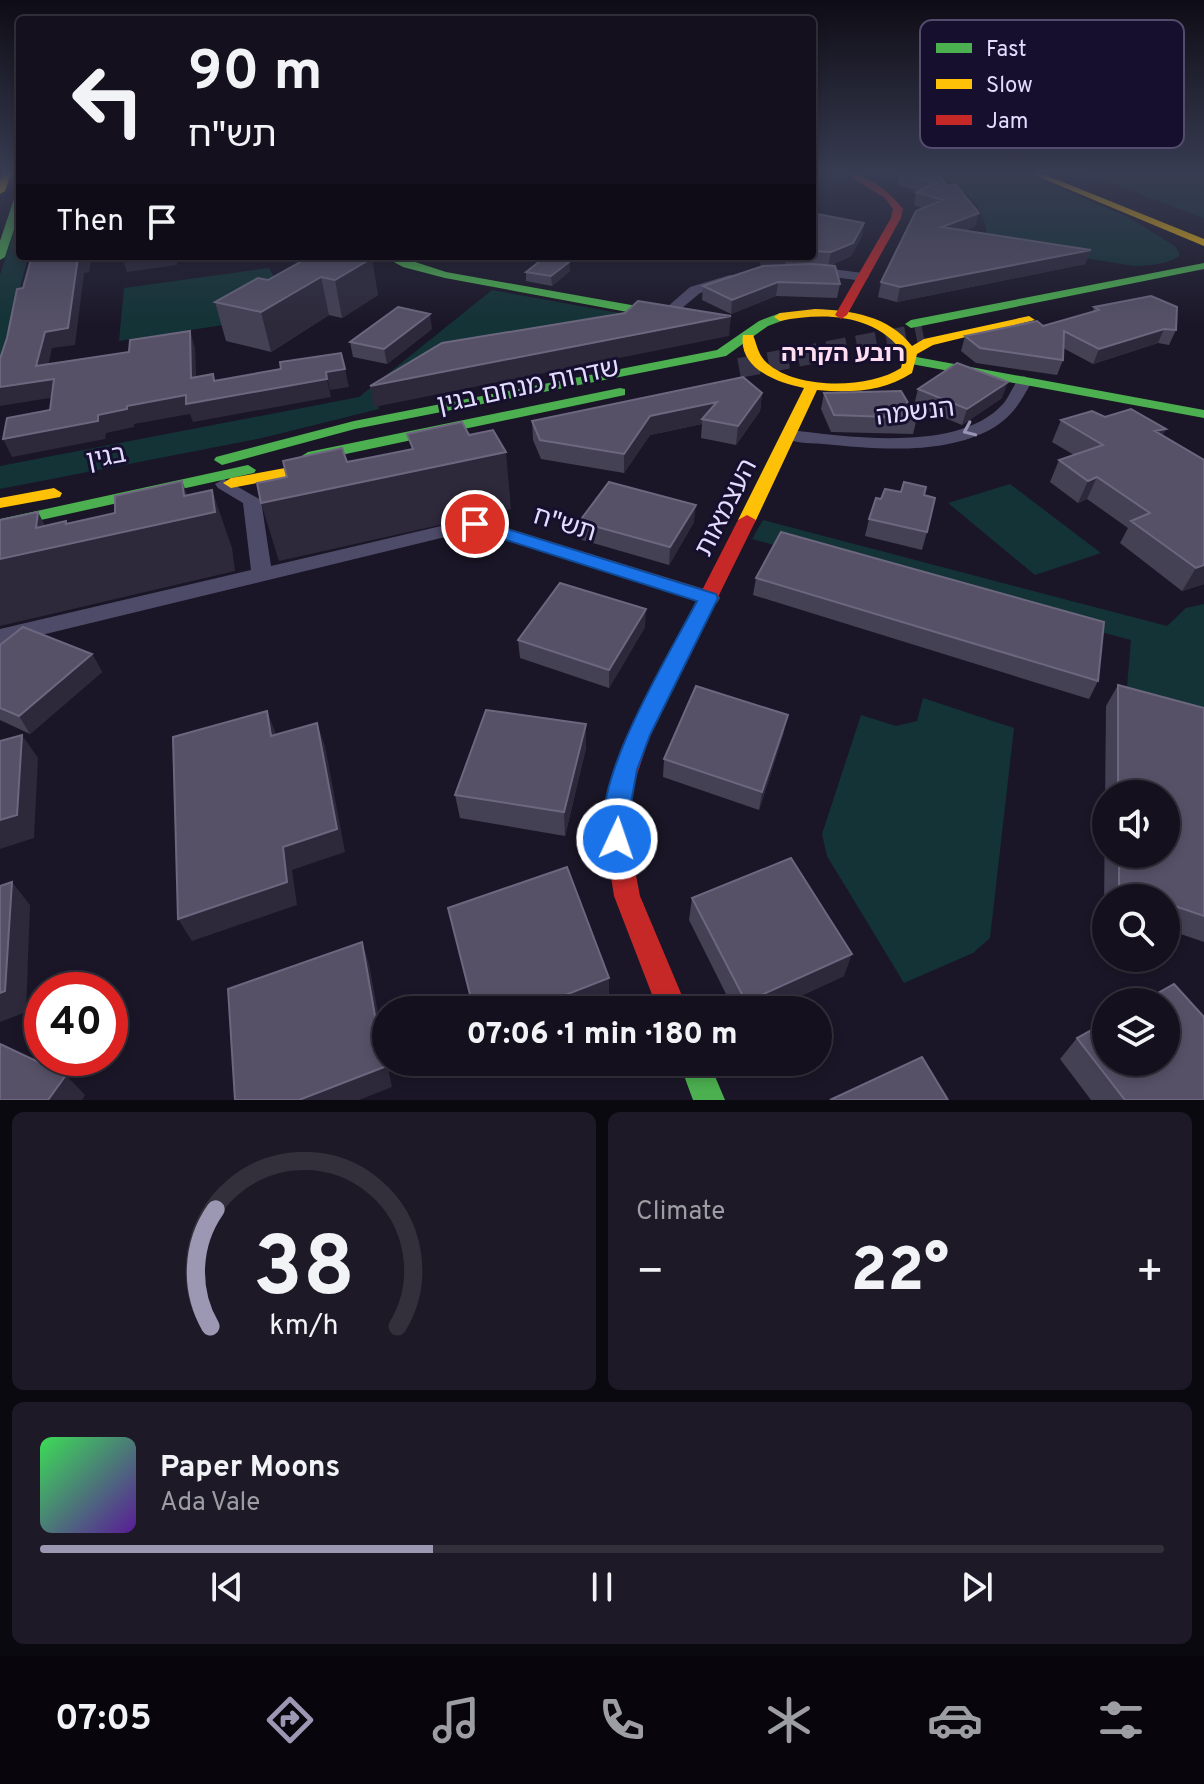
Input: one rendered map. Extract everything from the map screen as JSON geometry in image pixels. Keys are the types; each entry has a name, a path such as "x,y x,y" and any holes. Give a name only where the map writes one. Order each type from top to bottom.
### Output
{"main road":[{"path":"0,257 11,223"},
{"path":"841,315 891,223"},
{"path":"1155,223 1204,243"},
{"path":"1159,225 1195,251 1194,274"},
{"path":"397,260 417,269 695,321"},
{"path":"222,460 354,425 721,353 738,347 768,321 791,314 895,320 1068,287 1194,274"},
{"path":"750,378 772,376 812,385 854,388 880,384 898,377 911,356 929,342 1135,297 1194,274"},
{"path":"1130,281 917,328 1194,274"},
{"path":"860,319 894,333 911,356 1024,381 1204,414"},
{"path":"725,326 750,335"},
{"path":"750,335 750,353 756,360 791,380"},
{"name":"שדרות מנחם בגין","path":"0,526 58,511 641,392 727,365 222,460"},
{"name":"העצמאות","path":"667,996 627,896 620,865 616,814 625,770 639,735 790,435 812,385"},
{"path":"147,493 287,474 641,392"},
{"name":"בגין","path":"0,503 222,460"},
{"path":"0,496 28,498"},
{"path":"700,1076 709,1100"}],"street":[{"path":"792,271 826,271 863,277"},
{"path":"665,315 695,290 742,276"},
{"name":"הנשמה","path":"790,435 867,444 950,438 1003,413 1019,398 1024,381"},
{"path":"252,500 287,474"},
{"path":"224,484 252,500"},
{"path":"252,500 262,575"},
{"name":"תש\"ח","path":"0,637 475,524 709,598"}],"green space":[{"path":"985,223 1138,223 1176,247 1180,255 1164,263 1135,266 987,243"},
{"path":"16,225 16,260 27,260 0,369 0,275"},
{"path":"269,268 282,291 223,325 119,341 124,288"},
{"path":"492,290 625,314 376,395 379,409 262,438 0,489 0,466 359,397"},
{"path":"1010,484 1101,553 1035,575 948,503"},
{"path":"763,520 1167,626 1186,608 1204,604 1204,721 1126,699 1131,640 752,539"},
{"path":"923,698 1014,728 990,938 973,953 904,983 827,856 822,834 861,715 896,726 917,721"}],"building":[{"path":"816,223 864,223 853,243 831,252 816,251"},
{"path":"910,223 952,223 942,227 1091,250 900,287 881,282"},
{"path":"31,260 78,260 68,328 45,332 36,366 129,352 130,340 190,331 191,378 213,374 214,381 281,369 280,362 341,353 345,369 326,372 327,379 186,404 186,395 127,406 127,409 98,415 98,421 3,439 7,418 50,410 54,379 0,387 0,359 17,289 23,288"},
{"path":"304,260 369,260 335,280 321,277 261,312 215,302 258,278 268,280"},
{"path":"541,260 569,262 551,276 526,272"},
{"path":"763,266 835,266 840,284 778,282 732,300 703,286"},
{"path":"1151,296 1177,307 1176,330 1164,329 1099,349 1064,331 1063,360 980,348 965,336 1037,321 1043,326 1099,310 1094,307"},
{"path":"638,301 731,316 370,386 442,343 625,313"},
{"path":"398,307 430,314 384,349 350,342"},
{"path":"957,363 1008,382 967,409 918,389"},
{"path":"743,377 762,393 738,426 702,419 717,402 650,416 624,454 540,440 532,421"},
{"path":"901,391 917,418 834,415 824,393"},
{"path":"1131,409 1166,429 1155,431 1204,460 1204,565 1196,568 1131,521 1150,513 1097,477 1088,481 1059,460 1103,445 1061,420 1092,411 1105,417"},
{"path":"462,422 469,435 493,430 506,452 261,503 257,483 287,477 283,461 342,448 347,462 413,449 407,434"},
{"path":"182,481 184,496 212,490 215,512 0,559 0,520 38,512 36,528 66,521 66,524 115,513 115,496"},
{"path":"609,482 696,505 670,547 579,522"},
{"path":"904,482 926,487 924,495 935,498 927,532 869,519 876,498 881,499 885,489 901,492"},
{"path":"781,532 1104,622 1098,681 756,578"},
{"path":"560,583 646,609 609,670 518,640"},
{"path":"23,627 92,654 19,716 0,708 0,645"},
{"path":"1118,685 1204,708 1204,916 1180,908 1180,884 1119,884 1119,868 1180,868 1180,780 1118,780"},
{"path":"696,686 788,715 762,792 664,759"},
{"path":"486,710 586,724 564,812 455,795"},
{"path":"267,711 271,736 317,723 337,829 283,847 287,882 178,919 173,737"},
{"path":"22,735 17,815 0,820 0,741"},
{"path":"791,858 852,954 759,996 743,996 692,898"},
{"path":"567,867 609,978 563,996 470,996 448,908"},
{"path":"12,882 5,991 0,993 0,886"},
{"path":"362,942 372,999 372,1072 299,1100 235,1100 228,989"},
{"path":"1180,991 1204,1017 1204,1100 1125,1100 1106,1076 1180,1076"},
{"path":"1092,1030 1092,1057 1077,1038"},
{"path":"0,1044 24,1055 24,1076 65,1076 48,1100 0,1100"},
{"path":"922,1057 948,1100 830,1100"}],"tunnel":[{"path":"739,368 923,333"}],"traffic: fast":[{"path":"0,257 11,223"},
{"path":"396,260 445,275 665,315"},
{"path":"911,324 1204,266"},
{"path":"222,460 354,425 721,353 780,317"},
{"path":"911,360 1204,414"},
{"path":"308,457 620,392"},
{"path":"0,524 248,470"},
{"path":"700,1076 709,1100"}],"traffic: slow":[{"path":"1156,223 1204,243"},
{"path":"748,338 752,354 763,367 796,382 838,388 859,387 891,380 907,370 911,354 901,340 871,321 815,312 780,317"},
{"path":"911,352 929,342 1029,320"},
{"path":"747,520 812,385"},
{"path":"231,483 323,466"},
{"path":"0,503 54,493"}],"traffic: jam":[{"path":"841,315 893,223"},
{"path":"667,996 627,896 617,839 620,790 639,735 747,520"}],"district":[{"name":"רובע הקריה","path":"843,353"}],"route":[{"path":"475,524 709,598 639,735 625,770 616,814 617,839"}]}
